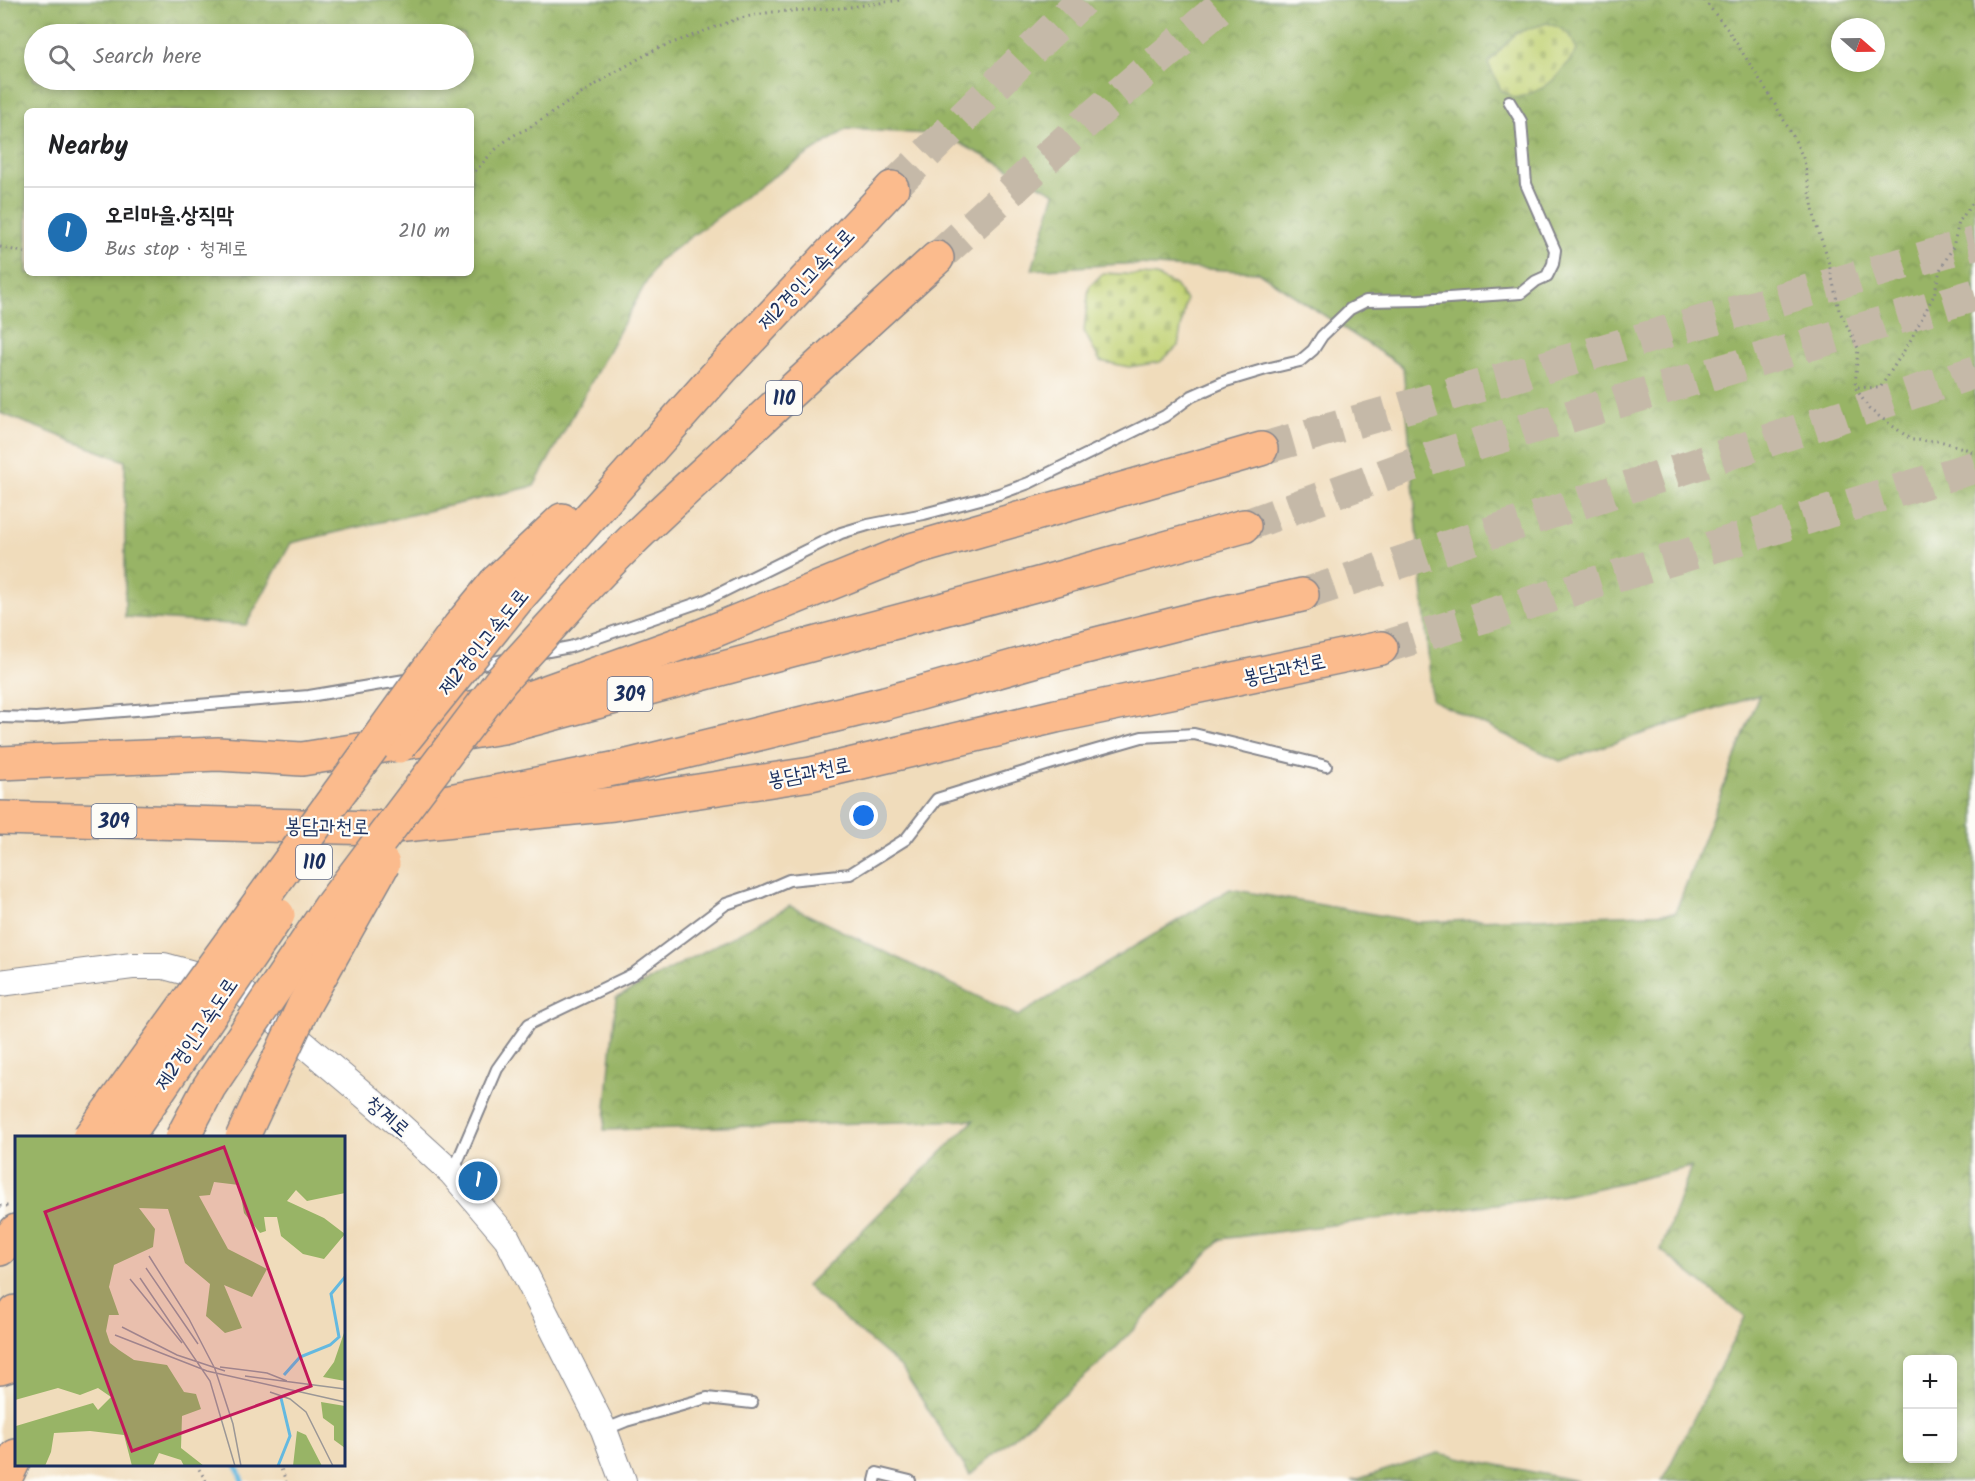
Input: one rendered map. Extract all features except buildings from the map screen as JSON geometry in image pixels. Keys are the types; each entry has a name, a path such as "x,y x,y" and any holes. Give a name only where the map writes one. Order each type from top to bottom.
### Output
{"highway":[{"name":"제2경인고속도로","path":"127,1136 291,895 507,590 722,369 892,188"},
{"name":"제2경인고속도로","path":"183,1136 209,1087 330,907 501,681 586,586 633,540 803,379 937,258"},
{"path":"218,754 532,697 696,638 914,549 1261,449"},
{"name":"309","path":"0,763 218,754 302,759 503,727 1042,583 1244,526"},
{"path":"90,1136 459,627 507,590"},
{"name":"봉담과천로","path":"228,823 440,803 623,767 885,703 1069,651 1195,619 1302,595"},
{"path":"242,1136 304,1005 390,852 560,616"},
{"name":"봉담과천로","path":"0,818 375,828 613,804 811,774 1056,716 1381,648"},
{"path":"0,1249 15,1231"},
{"path":"0,1339 15,1314"},
{"path":"0,1368 15,1363"},
{"path":"4,1481 15,1458"}],"street":[{"name":"청계로","path":"0,983 132,966 164,966 234,985 395,1121 452,1173 507,1238 603,1430 623,1481"}],"lane":[{"path":"0,717 48,718 309,696 383,684 570,647 706,600 841,533 924,514 999,494 1029,483 1165,416 1192,396 1256,372 1300,361 1350,309 1366,301 1521,293 1546,276 1553,264 1555,250 1526,184 1521,121 1509,100"},
{"path":"452,1173 497,1070 529,1024 633,974 726,904 759,893 789,879 850,874 906,839 937,799 1143,737 1194,734 1326,766"},
{"path":"603,1430 626,1421 707,1398 752,1403"},
{"path":"875,1481 877,1473 910,1481"}],"path":[{"path":"474,173 494,150 516,133 527,129 656,48 673,41 740,18 772,12 842,8 901,0"},
{"path":"1704,0 1728,30 1769,94 1804,160 1816,225 1827,255 1839,310 1858,348 1855,387 1869,409 1912,440 1940,441 1975,453"},
{"path":"1855,387 1880,388 1895,366 1934,295 1940,270 1953,247 1959,222 1975,199"},
{"path":"0,247 24,252"},
{"path":"197,1466 206,1481"},
{"path":"280,1466 286,1481"}],"green space":[{"path":"0,0 1975,0 1975,1481 1662,1481 1745,1317 1661,1250 1691,1167 1567,1195 1221,1239 1105,1359 970,1475 901,1367 806,1286 974,1120 604,1130 616,998 790,906 1018,1016 1230,889 1419,922 1675,913 1759,695 1560,761 1432,700 1403,367 1258,272 1121,264 1032,270 1055,193 944,135 847,129 771,178 658,261 534,486 291,543 246,625 125,617 125,461 0,413"},
{"path":"1547,23 1566,32 1577,51 1551,82 1527,95 1515,98 1501,90 1488,63 1516,33"},
{"path":"1103,273 1156,276 1175,285 1186,300 1178,346 1160,362 1129,367 1100,361 1084,331 1089,287"},
{"path":"1438,1453 1578,1481 1352,1481"}],"waterway":[{"path":"237,1466 242,1481"}],"tunnel":[{"path":"892,188 1082,0"},
{"path":"937,258 1084,124 1228,0"},
{"path":"1261,449 1975,243"},
{"path":"1244,526 1434,457 1975,295"},
{"path":"1302,595 1975,372"},
{"path":"1381,648 1975,467"}],"place":[{"name":"오리마을.상직막","path":"478,1181"}]}
